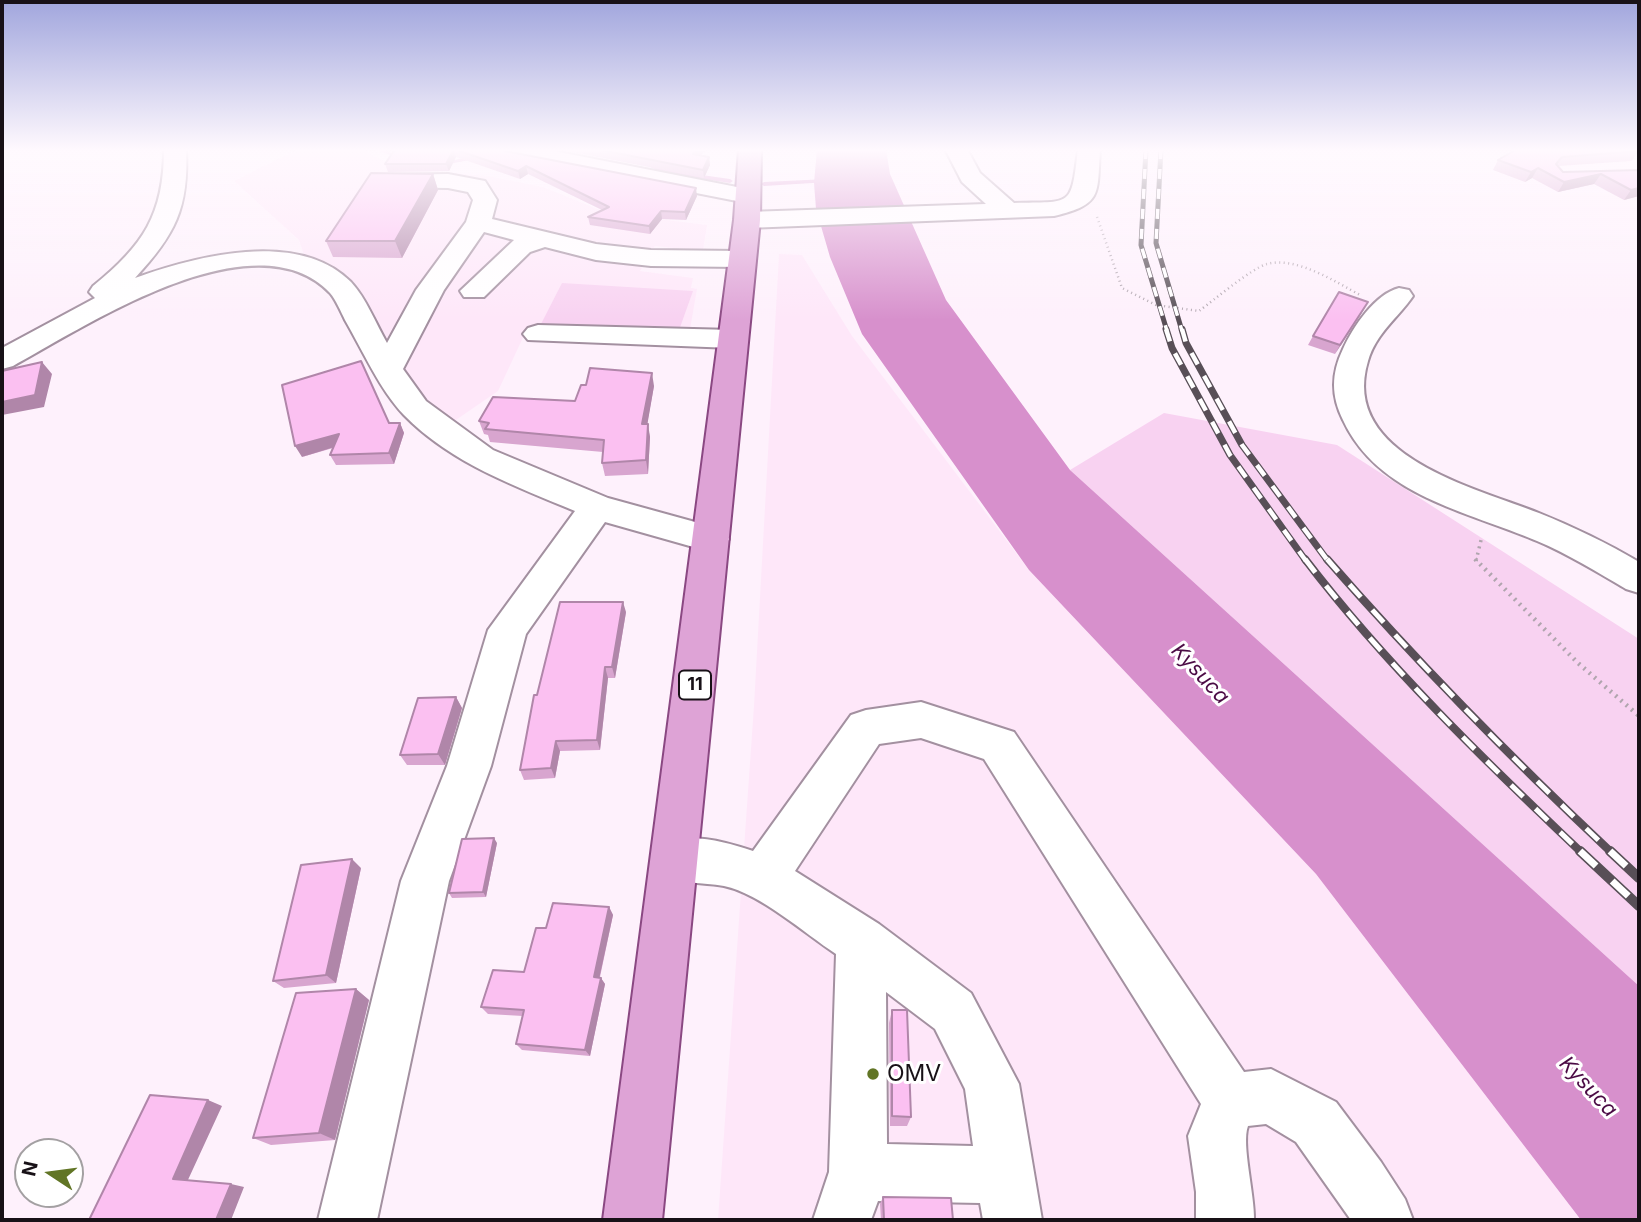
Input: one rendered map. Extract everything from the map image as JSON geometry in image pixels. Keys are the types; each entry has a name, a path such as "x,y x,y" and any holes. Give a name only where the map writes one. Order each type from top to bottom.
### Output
{"main road":[{"name":"11","path":"632,1220 676,860 746,206"}],"street":[{"path":"57,327 128,273 165,218 169,206"},
{"path":"388,369 430,290 478,223 483,206"},
{"path":"686,206 745,225"},
{"path":"1003,206 1009,211"},
{"path":"478,223 596,252 651,258 745,225 791,218 1009,211 1054,209 1062,206"},
{"path":"474,291 521,246 541,240"},
{"path":"2,360 57,327 138,286 191,267 265,258 311,268 341,288 388,369 415,408 481,458 597,507 711,539"},
{"path":"1389,306 1348,372 1349,396 1359,426 1376,449 1399,468 1436,488 1550,531 1639,579"},
{"path":"538,334 732,339"},
{"path":"348,1220 425,881 469,766 508,630 597,507"},
{"path":"763,877 866,728 921,720 999,745 1231,1101"},
{"path":"676,860 724,864 763,877 861,942 953,1011 992,1084 1009,1198 850,1196 861,942"},
{"path":"1231,1101 1271,1096 1316,1122 1361,1182 1384,1220"},
{"path":"1225,1220 1225,1192 1216,1136 1231,1101"}],"path":[{"path":"1086,206 1096,215 1122,288 1156,305 1199,311 1266,264 1281,263 1299,265 1338,280 1356,292 1389,306"},
{"path":"1475,560 1578,663 1639,716"}],"shaded area":[{"path":"262,206 590,206 605,212 707,225 703,251 655,246 640,271 693,278 691,288 697,289 689,335 527,329 498,391 450,424 429,407 403,370 376,329 357,285 338,272 310,261 304,255 299,240"},
{"path":"779,254 802,255 852,336 1029,570 1316,874 1581,1220 718,1220 754,706"},
{"path":"562,283 693,291 678,333 541,324"},
{"path":"1164,413 1337,445 1639,639 1639,986 1070,470"}],"water":[{"name":"Kysuca","path":"816,206 904,206 946,300 1070,470 1639,986 1639,1220 1581,1220 1316,874 1029,570 862,334 830,257"}],"building":[{"path":"349,206 415,206 395,241 326,241"},
{"path":"607,206 688,206 685,212 661,211 649,226 588,217 609,207"},
{"path":"1339,292 1368,302 1340,345 1313,336"},
{"path":"361,361 389,423 400,423 389,453 330,455 339,434 295,446 282,385"},
{"path":"42,362 35,395 2,402 2,371"},
{"path":"590,368 652,373 642,424 648,424 646,460 602,463 604,440 485,429 489,423 479,421 493,397 575,401 581,385 586,385"},
{"path":"560,602 623,602 612,667 605,667 597,740 556,741 551,768 520,770 534,695 537,695"},
{"path":"456,697 438,754 400,755 418,698"},
{"path":"494,838 483,892 449,893 462,839"},
{"path":"352,859 326,975 273,981 301,865"},
{"path":"553,903 609,907 594,977 601,978 585,1050 516,1044 524,1010 481,1007 493,970 524,972 536,928 546,928"},
{"path":"356,989 319,1133 253,1138 296,993"},
{"path":"892,1010 907,1010 911,1117 892,1116"},
{"path":"150,1095 208,1100 173,1179 231,1184 216,1220 89,1220"},
{"path":"883,1197 951,1198 953,1220 884,1220"}],"railway":[{"path":"1143,206 1141,245 1167,331"},
{"path":"1158,206 1156,243 1182,331"},
{"path":"1166,329 1172,348 1230,455 1306,561"},
{"path":"1182,329 1186,343 1242,445 1328,561"},
{"path":"1305,559 1403,674 1473,747 1582,853"},
{"path":"1327,559 1466,709 1612,853"},
{"path":"1580,851 1639,906"},
{"path":"1610,851 1639,878"}],"place":[{"name":"OMV","path":"873,1074"}]}
